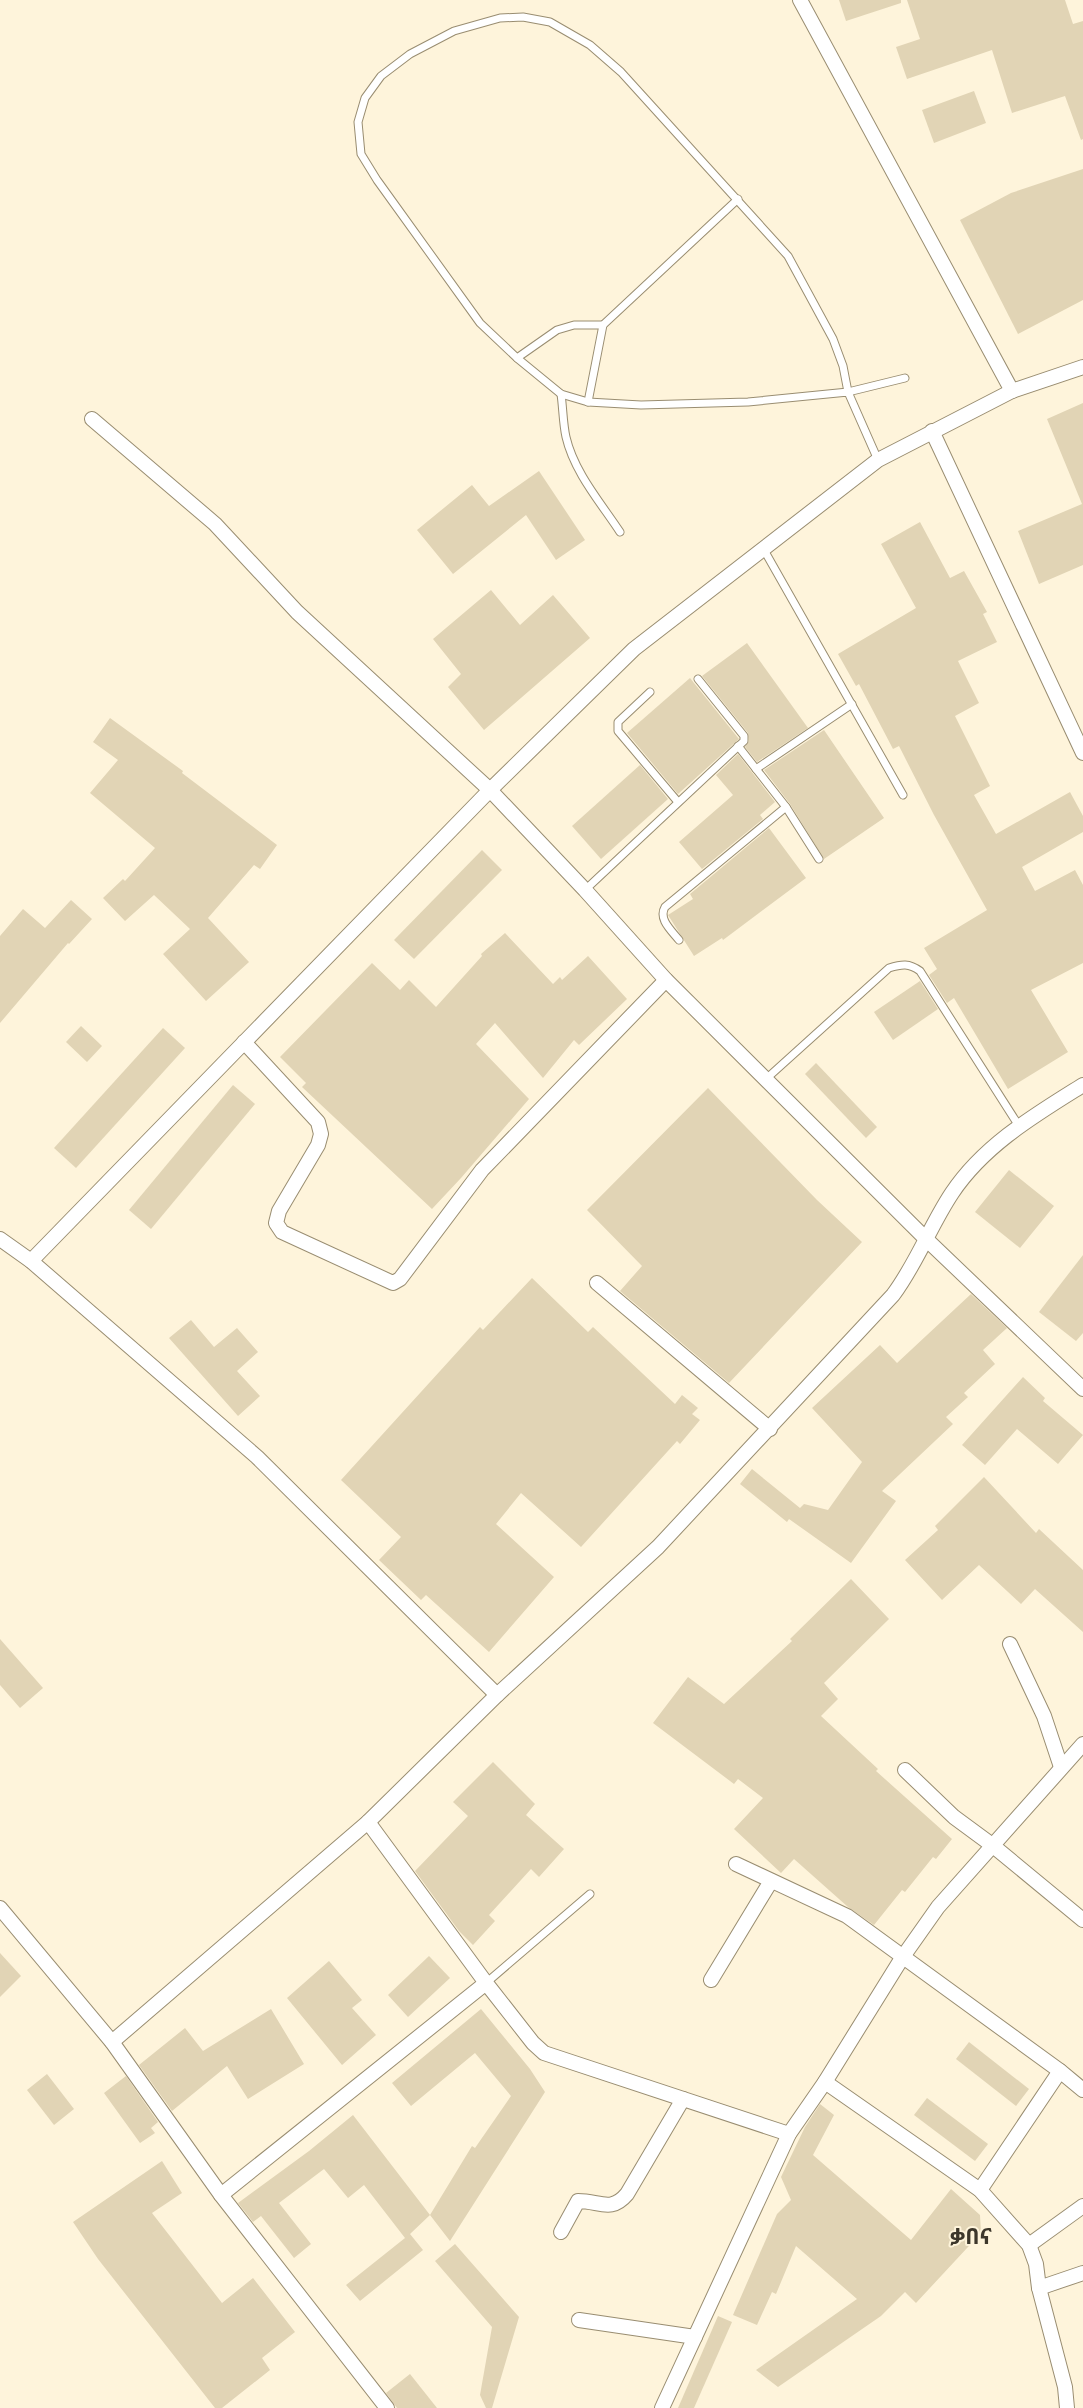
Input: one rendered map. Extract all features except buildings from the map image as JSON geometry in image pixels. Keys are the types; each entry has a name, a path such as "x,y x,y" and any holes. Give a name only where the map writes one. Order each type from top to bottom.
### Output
{"street":[{"path":"800,0 1012,391"},
{"path":"32,1261 490,790 634,650 878,460 1012,391 1083,367"},
{"path":"92,419 215,524 297,612 490,790 585,890 666,980 926,1238 1083,1390"},
{"path":"932,431 1083,753"},
{"path":"244,1042 318,1122 321,1134 318,1145 279,1211 276,1223 282,1232 392,1283 400,1279 482,1170 666,980"},
{"path":"112,2042 368,1822 497,1695 658,1547 893,1295 910,1273 926,1238 952,1192 977,1163 1019,1126 1083,1085"},
{"path":"0,1240 32,1261 257,1457 497,1695"},
{"path":"597,1283 770,1429"},
{"path":"1010,1644 1044,1716 1061,1767"},
{"path":"662,2408 789,2134 825,2082 902,1958 938,1906 1083,1744"},
{"path":"904,1770 954,1817 992,1845 1083,1920"},
{"path":"368,1822 486,1983 532,2043 544,2053 789,2134"},
{"path":"736,1864 847,1916 875,1935 902,1958 1060,2071 1083,2090"},
{"path":"711,1980 771,1881"},
{"path":"0,1908 112,2042 221,2195 387,2408"},
{"path":"221,2195 486,1983"},
{"path":"980,2190 1060,2071"},
{"path":"825,2082 980,2190 1029,2246 1036,2264 1039,2288 1065,2387 1067,2408"},
{"path":"561,2232 578,2201 608,2205 620,2202 627,2194 683,2099"},
{"path":"1029,2246 1083,2206"},
{"path":"1039,2288 1083,2273"},
{"path":"579,2320 695,2337"}],"lane":[{"path":"878,460 848,392 843,366 833,340 788,256 621,72 590,45 550,22 524,17 500,18 454,32 410,54 380,76 365,98 358,122 361,154 377,180 480,323 516,358 561,394 588,402 640,405 748,402 848,392 905,378"},
{"path":"588,402 603,325 738,199"},
{"path":"516,358 558,330 574,325 603,325"},
{"path":"561,394 565,436 570,451 578,468 620,532"},
{"path":"764,550 903,795"},
{"path":"585,890 744,741 744,736 698,679"},
{"path":"650,692 618,722 618,731 678,802"},
{"path":"756,769 852,704"},
{"path":"738,746 786,807 819,859"},
{"path":"679,940 662,917 665,907 786,807"},
{"path":"766,1079 889,968 902,964 912,965 920,971 1019,1126"},
{"path":"486,1983 590,1894"}],"district":[{"name":"ቃበና","path":"971,2236"}]}
